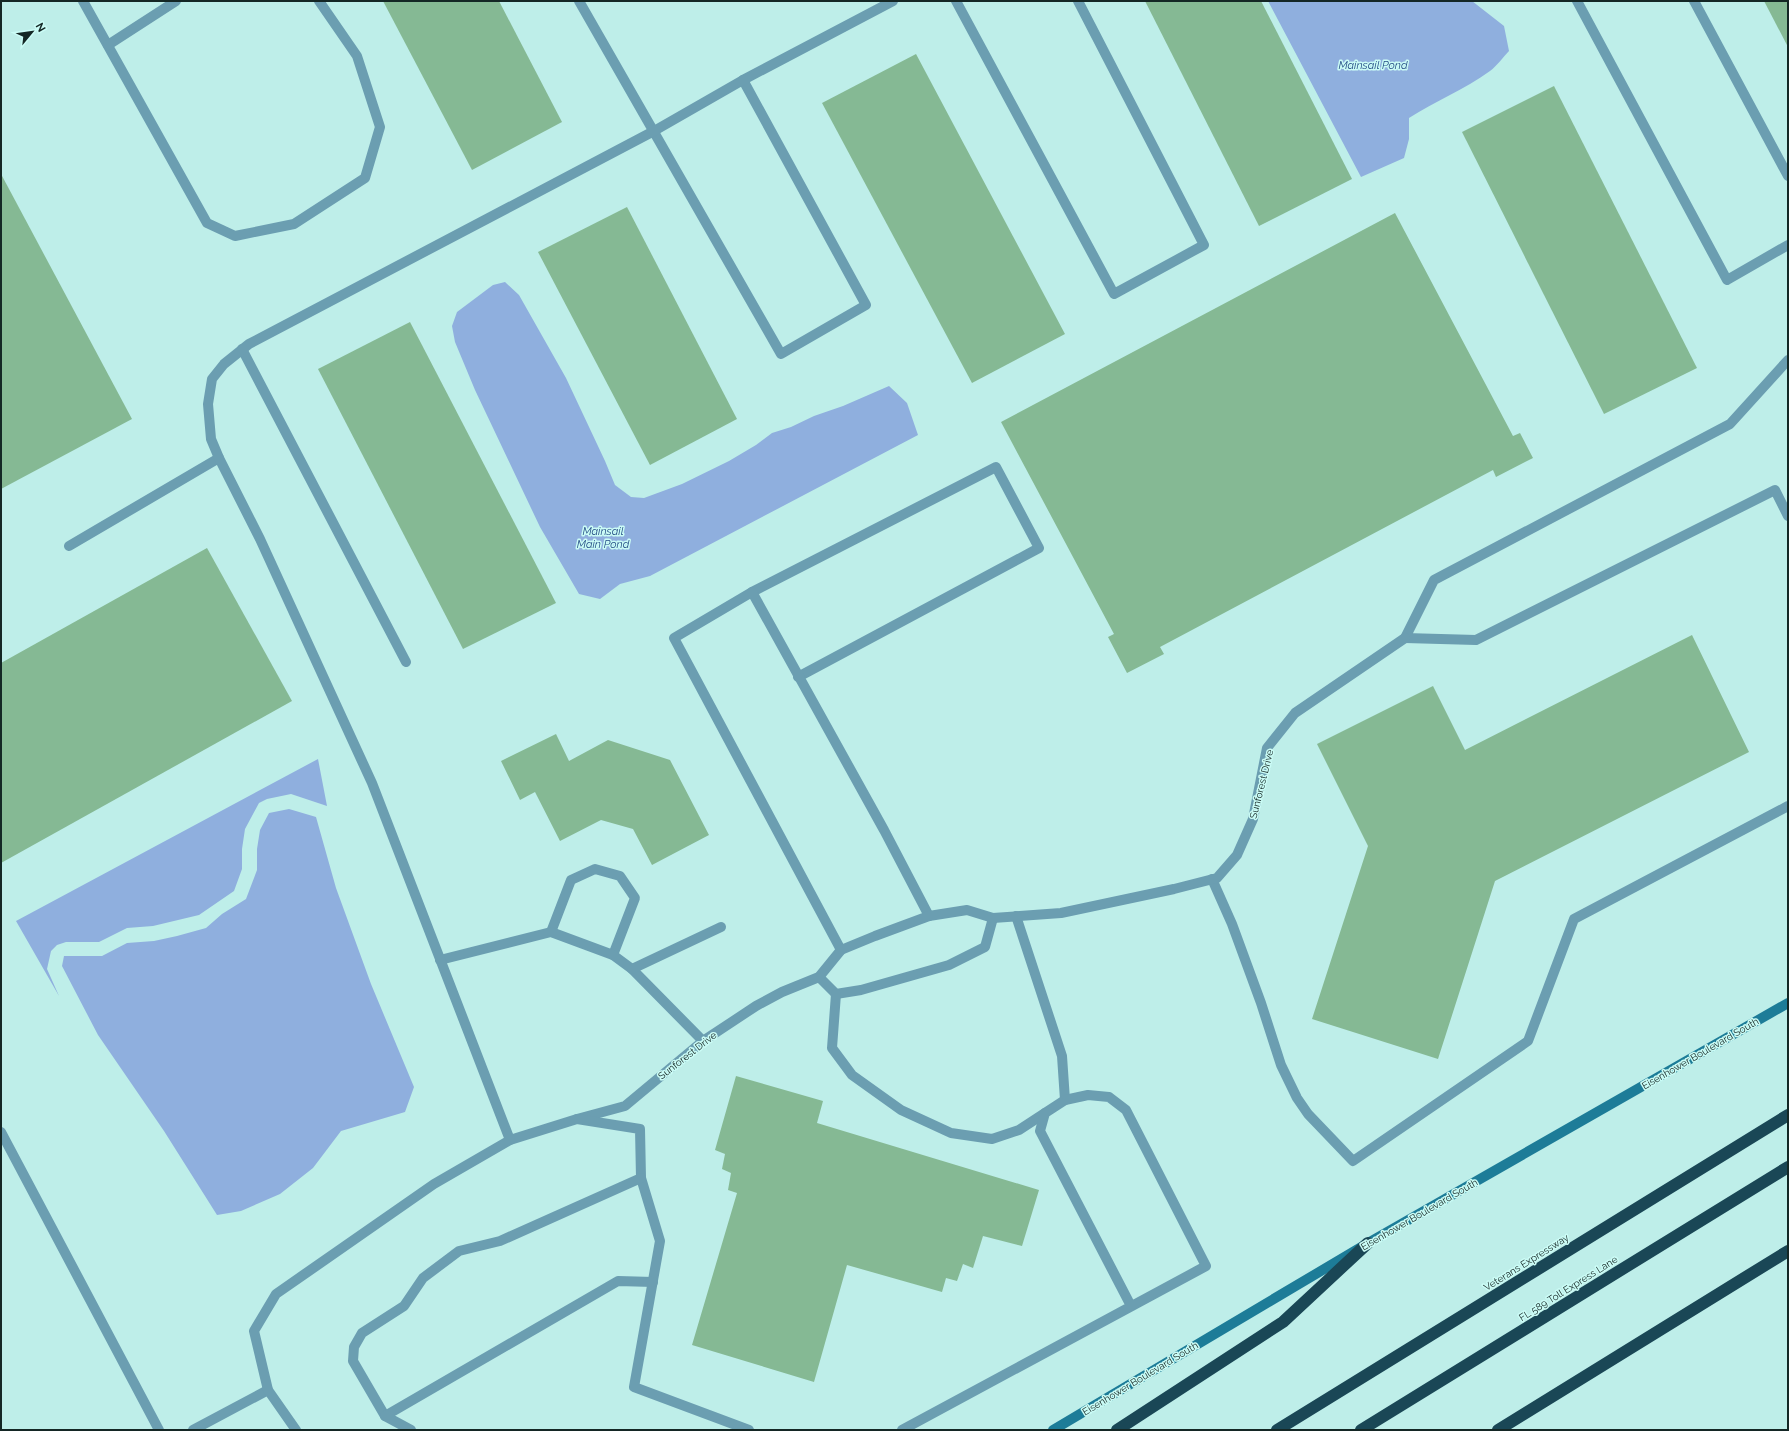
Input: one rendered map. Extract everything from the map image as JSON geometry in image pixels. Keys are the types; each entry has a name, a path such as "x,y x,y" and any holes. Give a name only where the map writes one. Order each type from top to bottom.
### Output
{"highway":[{"name":"Veterans Expressway","path":"1277,1430 1788,1115"},
{"name":"FL 589 Toll Express Lane","path":"1361,1430 1788,1167"},
{"path":"1117,1430 1283,1322 1368,1243"},
{"path":"1498,1430 1788,1251"}],"main road":[{"name":"Eisenhower Boulevard South","path":"1053,1430 1368,1243 1788,1003"}],"lane":[{"path":"83,1 207,223 235,236 294,224 365,178 380,127 357,56 319,1"},
{"path":"108,45 176,1"},
{"path":"578,1 781,354 866,305 743,80"},
{"path":"510,1140 372,784 260,539 218,458 211,439 208,404 212,379 224,364 249,344 654,131 743,80 893,1"},
{"path":"956,1 1114,294 1204,245 1078,1"},
{"path":"1577,1 1727,280 1788,245"},
{"path":"1694,1 1788,176"},
{"path":"242,350 406,662"},
{"path":"1788,360 1730,424 1434,580 1405,638 1476,640 1775,490 1788,516"},
{"path":"69,546 218,458"},
{"path":"798,677 1039,548 996,468 752,592 674,638 840,950 819,977 836,994 832,1048 852,1075 901,1110 951,1133 992,1139 1019,1130 1065,1100 1088,1095 1109,1097 1126,1110 1206,1266 902,1430"},
{"path":"752,592 884,830 929,916"},
{"name":"Sunforest Drive","path":"840,950 929,916 967,910 993,918 1061,913 1174,889 1217,878 1237,855 1253,819 1268,748 1295,713 1405,638"},
{"path":"1212,879 1232,924 1261,1003 1280,1065 1297,1098 1308,1114 1353,1161 1528,1041 1574,919 1788,806"},
{"path":"551,932 571,880 595,869 620,876 634,898 613,955"},
{"path":"1016,916 1062,1056 1065,1100"},
{"path":"836,994 861,990 949,965 985,947 993,918"},
{"path":"632,969 721,927"},
{"path":"440,960 551,932 613,955 632,969 703,1041"},
{"name":"Sunforest Drive","path":"268,1390 254,1331 276,1294 434,1184 510,1140 576,1119 625,1106 703,1041 756,1006 782,992 819,977"},
{"path":"1045,1113 1040,1131 1131,1306"},
{"path":"576,1119 640,1129 641,1178 660,1241 634,1387 749,1430"},
{"path":"1,1132 159,1430"},
{"path":"412,1430 385,1416 353,1361 354,1347 362,1333 404,1306 423,1278 459,1251 500,1241 641,1178"},
{"path":"385,1416 618,1281 653,1282"},
{"path":"194,1430 268,1390 296,1430"}],"water":[{"name":"Mainsail Pond","path":"1268,1 1472,1 1504,26 1509,51 1493,69 1480,78 1409,118 1409,139 1404,158 1361,177"},
{"name":"Mainsail Main Pond","path":"505,282 519,295 566,378 615,485 631,497 644,498 682,484 729,461 756,445 772,433 791,427 814,416 843,406 889,386 907,403 918,435 650,576 620,584 600,599 579,594 540,527 475,390 455,342 452,326 457,312 493,285"},
{"path":"318,759 327,806 291,794 267,799 259,803 245,829 242,849 242,869 234,891 199,915 153,926 127,928 99,942 66,942 57,945 51,951 47,969 59,996 16,921"},
{"path":"289,809 316,817 336,888 371,984 414,1087 405,1112 341,1131 313,1168 280,1194 241,1211 217,1215 164,1131 98,1035 62,966 64,956 102,956 127,943 154,941 206,928 222,914 246,899 257,870 257,849 260,830 269,813"}],"building":[{"path":"383,1 499,1 562,122 472,170"},
{"path":"1145,1 1261,1 1352,179 1259,226"},
{"path":"1764,1 1788,1 1788,47"},
{"path":"916,54 1065,334 972,383 822,103"},
{"path":"1554,86 1697,368 1604,414 1462,132"},
{"path":"1,174 132,419 1,489"},
{"path":"627,207 737,419 650,465 538,252"},
{"path":"1395,213 1513,436 1520,433 1533,458 1496,477 1493,470 1160,647 1164,654 1127,673 1108,637 1114,634 1001,422"},
{"path":"410,322 556,603 463,649 318,369"},
{"path":"207,548 292,701 1,863 1,663"},
{"path":"1692,635 1749,752 1495,881 1438,1059 1312,1019 1368,846 1317,744 1433,686 1465,750"},
{"path":"556,734 569,761 608,740 670,760 709,835 652,865 633,829 601,820 560,841 535,792 520,800 501,761"},
{"path":"736,1076 823,1101 817,1123 1039,1190 1022,1246 983,1236 973,1268 963,1264 957,1281 946,1278 942,1292 847,1265 814,1382 692,1345 737,1193 728,1190 731,1173 722,1169 725,1154 715,1150"}]}
